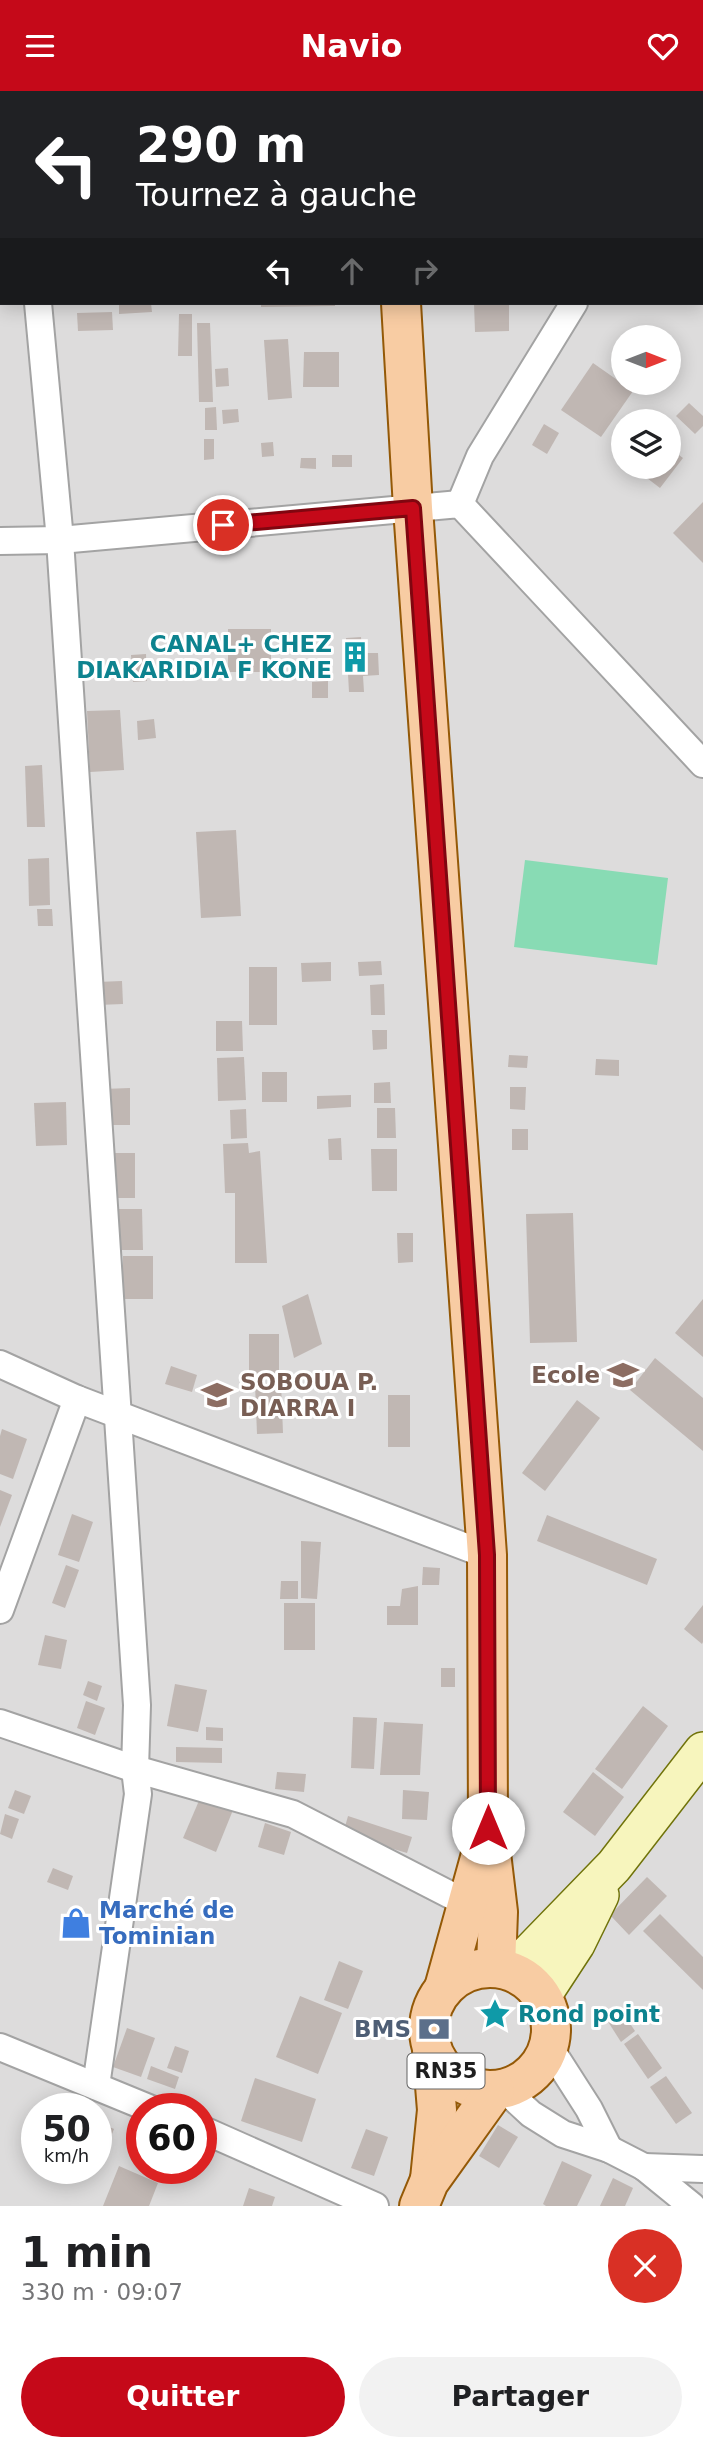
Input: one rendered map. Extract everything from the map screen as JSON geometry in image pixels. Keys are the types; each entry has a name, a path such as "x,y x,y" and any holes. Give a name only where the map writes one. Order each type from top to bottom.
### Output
{"main road":[{"name":"RN35","path":"401,305 487,1555 488,1828 504,1969"},
{"name":"RN35","path":"424,2194 437,2110 428,2023 436,1999 444,1988 488,1828"},
{"path":"444,1988 466,1972 504,1969 534,1986 542,1996 551,2028 548,2045"},
{"name":"RN35","path":"432,2049 446,2072 456,2080 480,2089 499,2089 527,2078 544,2057 548,2045"},
{"name":"RN35","path":"424,2194 499,2089"}],"street":[{"path":"38,305 60,540 137,1705 135,1769 138,1794 96,2087"},
{"path":"460,504 480,456 573,305"},
{"path":"0,541 60,540 460,504"},
{"path":"460,504 702,760"},
{"path":"0,1364 77,1399 487,1555"},
{"path":"0,1610 77,1399"},
{"path":"0,1723 135,1769 293,1814 468,1904"},
{"path":"504,1969 614,1866 703,1751"},
{"path":"542,1996 576,1944 614,1866"},
{"path":"548,2045 590,2109 609,2148"},
{"path":"0,2047 126,2099"},
{"path":"499,2089 563,2134 609,2148 644,2167 692,2206"},
{"path":"217,2136 374,2206"},
{"path":"644,2167 703,2169"}],"shaded area":[{"path":"0,305 703,305 703,2206 0,2206"}],"green space":[{"path":"525,860 668,878 657,965 514,947"}],"building":[{"path":"119,305 151,305 152,312 119,314"},
{"path":"261,305 335,305 335,306"},
{"path":"474,305 509,305 509,331 475,332"},
{"path":"112,312 113,330 78,331 77,313"},
{"path":"179,314 192,314 192,356 178,356"},
{"path":"197,323 210,323 213,402 199,402"},
{"path":"288,339 292,398 268,400 264,340"},
{"path":"304,352 339,352 339,387 303,387"},
{"path":"593,363 611,376 611,395 630,395 620,409 611,409 611,423 601,437 561,410"},
{"path":"228,368 229,386 216,387 215,369"},
{"path":"689,403 703,416 703,426 695,434 681,421 681,411"},
{"path":"216,407 217,430 205,430 205,408"},
{"path":"238,409 239,422 223,424 222,410"},
{"path":"544,424 559,433 547,454 532,445"},
{"path":"204,439 214,439 214,459 204,460"},
{"path":"273,442 274,456 262,457 261,443"},
{"path":"332,455 352,455 352,467 332,467"},
{"path":"301,458 316,458 316,469 300,468"},
{"path":"648,479 667,479 660,488"},
{"path":"703,502 703,563 673,533"},
{"path":"228,629 271,629 271,672 228,672"},
{"name":"CANAL+ CHEZ DIAKARIDIA F KONE","path":"361,637 363,673 364,653 378,653 379,675 363,676 364,692 349,692 346,638"},
{"path":"146,654 147,681 133,682 131,655"},
{"path":"328,681 328,698 312,698 312,682"},
{"path":"120,710 124,770 90,772 87,711"},
{"path":"154,719 156,738 138,740 137,721"},
{"path":"42,765 45,827 27,827 25,766"},
{"path":"236,830 241,916 201,918 196,832"},
{"path":"49,858 50,905 29,906 28,859"},
{"path":"37,909 52,909 53,926 38,926"},
{"path":"381,961 382,975 359,976 358,962"},
{"path":"331,962 331,981 302,982 301,963"},
{"path":"249,967 277,967 277,1025 249,1025"},
{"path":"122,981 123,1004 98,1005 97,982"},
{"path":"384,984 385,1015 371,1015 370,985"},
{"path":"216,1021 242,1021 243,1051 216,1051"},
{"path":"372,1030 387,1030 387,1049 373,1050"},
{"path":"509,1055 528,1056 527,1068 508,1067"},
{"path":"244,1057 246,1100 218,1101 217,1058"},
{"path":"596,1059 619,1060 619,1076 595,1075"},
{"path":"262,1072 287,1072 287,1102 262,1102"},
{"path":"390,1082 391,1103 374,1103 374,1083"},
{"path":"510,1087 526,1087 525,1110 510,1109"},
{"path":"130,1088 130,1125 104,1125 103,1089"},
{"path":"351,1095 351,1107 317,1109 317,1096"},
{"path":"66,1102 67,1145 36,1146 34,1103"},
{"path":"377,1108 395,1108 396,1138 377,1138"},
{"path":"246,1109 247,1138 231,1139 230,1110"},
{"path":"512,1129 528,1129 528,1150 512,1150"},
{"path":"341,1138 342,1160 329,1160 328,1139"},
{"path":"248,1143 249,1153 260,1151 267,1263 235,1263 235,1193 225,1193 223,1144"},
{"path":"371,1149 397,1149 397,1191 372,1191"},
{"path":"109,1153 135,1153 135,1198 109,1198"},
{"path":"111,1209 142,1209 143,1250 111,1250"},
{"path":"573,1213 577,1342 530,1343 526,1214"},
{"path":"397,1233 413,1233 413,1262 398,1263"},
{"path":"123,1256 153,1256 153,1299 123,1299"},
{"path":"308,1294 322,1344 294,1358 282,1306"},
{"path":"703,1299 703,1357 675,1333"},
{"path":"249,1334 279,1334 279,1378 249,1378"},
{"path":"655,1358 703,1398 703,1451 630,1390"},
{"path":"171,1366 197,1375 192,1392 165,1384"},
{"path":"281,1383 283,1433 257,1434 255,1384"},
{"path":"388,1395 410,1395 410,1447 388,1447"},
{"path":"577,1400 600,1418 545,1491 522,1473"},
{"path":"2,1429 27,1439 13,1479 0,1474"},
{"path":"0,1490 12,1495 0,1527"},
{"path":"72,1514 93,1522 79,1562 58,1555"},
{"path":"547,1515 657,1559 647,1585 537,1541"},
{"path":"301,1541 321,1542 317,1599 301,1598"},
{"path":"66,1565 79,1570 65,1608 52,1603"},
{"path":"423,1567 440,1568 439,1585 422,1585"},
{"path":"281,1581 298,1581 298,1599 280,1599"},
{"path":"418,1586 418,1625 387,1625 387,1606 400,1606 402,1589"},
{"path":"284,1603 315,1603 315,1650 284,1650"},
{"path":"703,1605 703,1642 702,1644 684,1629"},
{"path":"45,1635 67,1640 61,1669 38,1665"},
{"path":"441,1668 455,1668 455,1687 441,1687"},
{"path":"88,1681 102,1686 97,1701 83,1695"},
{"path":"175,1684 207,1690 198,1732 167,1726"},
{"path":"86,1701 105,1708 95,1735 77,1728"},
{"path":"643,1706 668,1726 622,1789 595,1769"},
{"path":"353,1717 377,1718 374,1769 351,1768"},
{"path":"384,1722 423,1724 420,1775 380,1775"},
{"path":"206,1727 223,1728 223,1741 206,1740"},
{"path":"176,1747 222,1748 222,1763 176,1762"},
{"path":"277,1772 306,1774 304,1792 275,1789"},
{"path":"593,1772 624,1797 595,1836 563,1812"},
{"path":"15,1790 31,1796 24,1814 8,1808"},
{"path":"403,1790 429,1792 427,1820 402,1819"},
{"path":"201,1796 233,1810 216,1852 183,1838"},
{"path":"5,1814 19,1819 12,1839 0,1834"},
{"path":"348,1816 412,1837 407,1853 343,1834"},
{"path":"265,1823 291,1832 284,1855 258,1847"},
{"path":"53,1868 73,1876 68,1890 47,1882"},
{"path":"647,1877 667,1896 629,1935 610,1915"},
{"path":"660,1914 703,1957 703,1990 643,1931"},
{"path":"339,1961 363,1971 348,2009 324,2000"},
{"path":"300,1996 342,2013 318,2074 276,2057"},
{"path":"619,2007 635,2031 621,2042 605,2017"},
{"path":"127,2028 155,2038 141,2077 113,2067"},
{"path":"638,2034 662,2068 648,2079 624,2044"},
{"path":"175,2046 189,2051 182,2073 167,2068"},
{"path":"151,2066 179,2077 175,2089 147,2079"},
{"path":"666,2076 692,2113 676,2124 650,2087"},
{"path":"255,2078 316,2099 302,2142 241,2121"},
{"path":"498,2125 518,2137 499,2168 479,2156"},
{"path":"366,2129 388,2137 374,2176 351,2168"},
{"path":"562,2161 592,2175 577,2206 546,2206 543,2204"},
{"path":"119,2166 126,2169 126,2184 158,2184 149,2206 103,2206"},
{"path":"613,2178 633,2188 625,2206 600,2206"},
{"path":"249,2188 275,2197 272,2206 243,2206"}],"place":[{"name":"CANAL+ CHEZ DIAKARIDIA F KONE","path":"355,657"},
{"name":"Ecole","path":"623,1375"},
{"name":"SOBOUA P. DIARRA I","path":"217,1395"},
{"name":"Marché de Tominian","path":"76,1923"},
{"name":"Rond point","path":"495,2014"},
{"name":"BMS","path":"434,2029"}],"route":[{"path":"223,525 413,508 487,1555 488,1828"}]}
